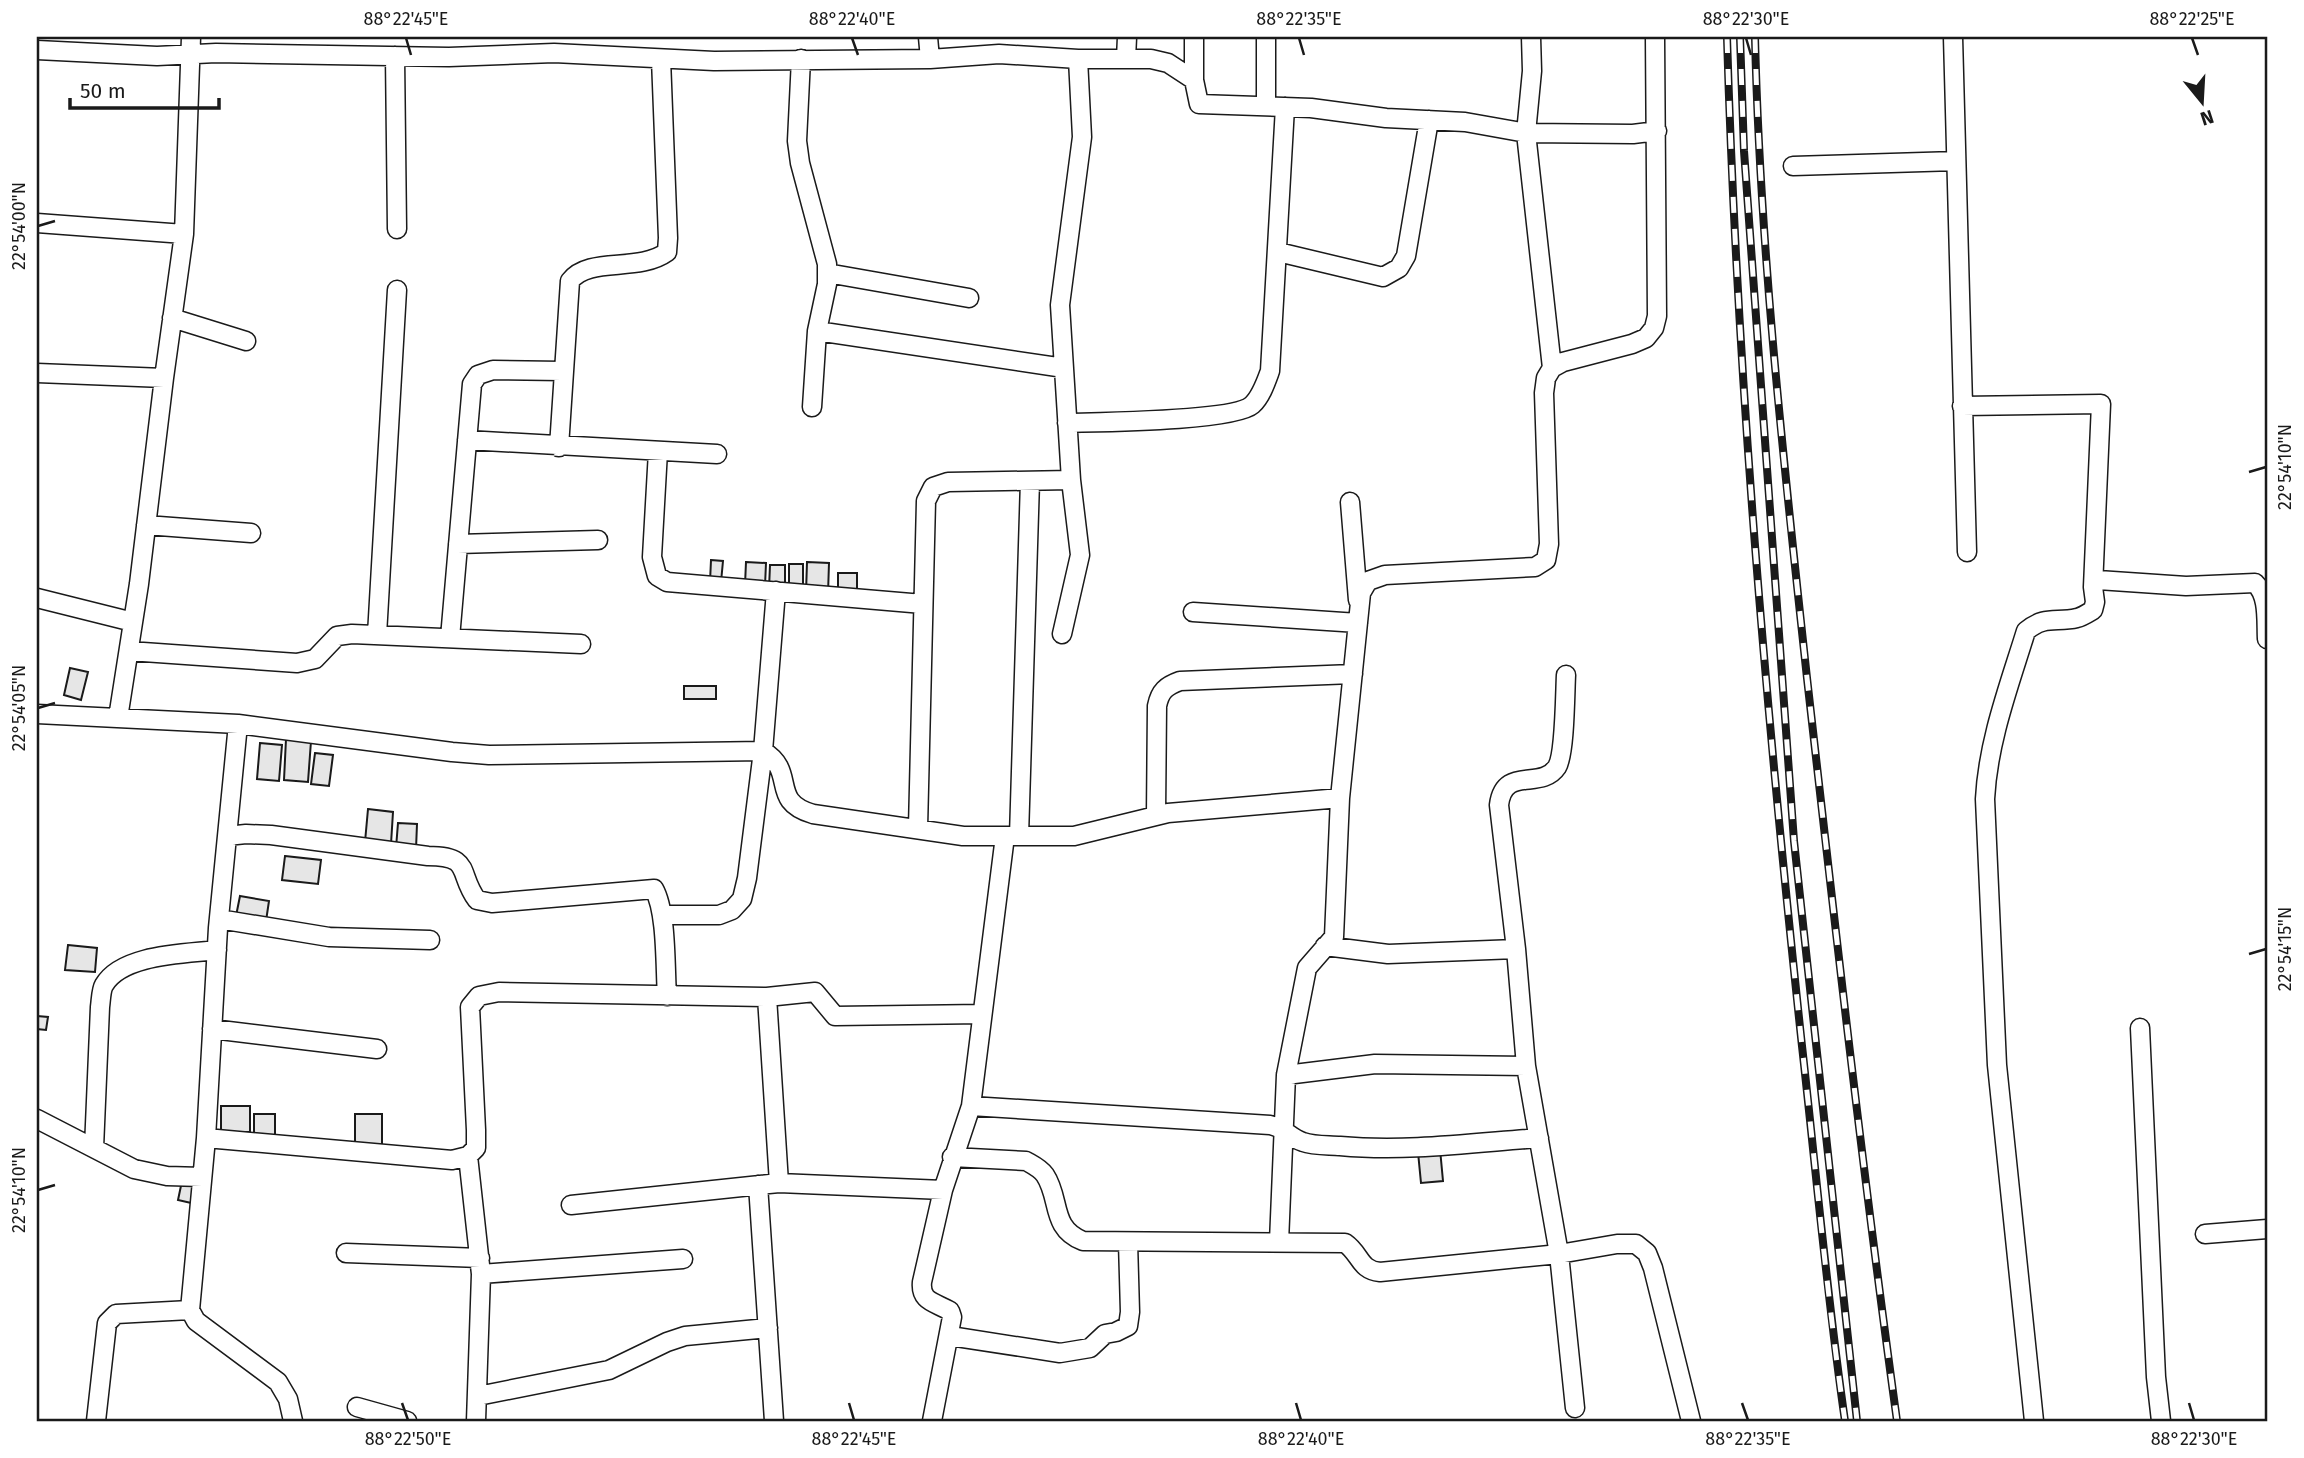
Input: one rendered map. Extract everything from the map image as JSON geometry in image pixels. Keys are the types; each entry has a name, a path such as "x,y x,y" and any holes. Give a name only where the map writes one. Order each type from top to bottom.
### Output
{"street":[{"path":"928,37 930,59"},
{"path":"1126,59 1127,37"},
{"path":"1194,37 1194,80 1199,104 1285,107 1465,122 1526,133 1633,134 1657,131"},
{"path":"1266,37 1266,106"},
{"path":"1531,37 1532,71 1526,133 1552,368"},
{"path":"1279,1242 1286,1075 1307,968 1334,937 1340,798 1361,593 1368,581 1385,575 1535,567 1546,560 1549,544 1544,393 1546,378 1552,368 1563,362 1646,338 1654,328 1657,316 1655,37"},
{"path":"1953,37 1967,552"},
{"path":"37,50 156,56 191,45 395,56 499,56 554,45 661,59 930,59 999,46 1078,59 1151,59 1168,63 1194,80"},
{"path":"118,718 184,234 191,45"},
{"path":"395,56 397,229"},
{"path":"559,447 570,281 576,273 592,268 643,263 667,252 661,59"},
{"path":"802,59 797,141 800,163 827,264 827,284 817,331 812,407"},
{"path":"1062,634 1080,555 1071,480 1060,305 1082,137 1078,59"},
{"path":"1067,424 1236,413 1252,405 1270,371 1285,107"},
{"path":"1278,252 1383,277 1399,268 1406,256 1429,120"},
{"path":"1793,166 1956,161"},
{"path":"37,223 184,234"},
{"path":"827,273 969,298"},
{"path":"377,635 397,290"},
{"path":"172,318 246,341"},
{"path":"817,331 1064,368"},
{"path":"450,638 472,384 478,375 493,370 562,371"},
{"path":"37,373 164,378"},
{"path":"1962,405 2101,404 2093,610 2077,618 2049,619 2036,623 2026,631 1987,766 1985,799 1997,1065 2034,1421"},
{"path":"467,440 717,454"},
{"path":"658,451 652,557 657,576 667,582 923,604"},
{"path":"918,828 926,501 933,487 948,482 1071,480"},
{"path":"932,1421 950,1336 950,1311 924,1298 921,1292 943,1190 971,1106 982,1014 1012,836 1030,481"},
{"path":"1350,502 1358,617"},
{"path":"146,525 251,533"},
{"path":"458,544 598,540"},
{"path":"2093,587 2098,580 2186,586 2255,583 2261,588 2264,598 2267,639"},
{"path":"662,915 719,915 733,910 742,899 747,878 762,751 776,591"},
{"path":"37,598 133,622"},
{"path":"1194,612 1358,617"},
{"path":"129,651 298,663 315,659 337,636 352,634 581,645"},
{"path":"1156,815 1157,706 1159,694 1168,685 1180,681 1353,674"},
{"path":"1566,675 1560,753 1556,768 1545,776 1507,784 1500,793 1499,805 1526,1066 1559,1254 1575,1408"},
{"path":"37,714 238,724 489,755 762,751 778,763 789,802 799,810 963,836 1074,836 1156,815 1340,798"},
{"path":"238,724 219,919 206,1138 190,1310 196,1321 278,1382 288,1399 293,1421"},
{"path":"227,836 271,835 428,856 446,856 459,862 467,876 470,889 478,900 492,903 654,889 660,899 662,915 667,996"},
{"path":"219,919 329,937 430,940"},
{"path":"1325,946 1388,954 1516,949"},
{"path":"94,1148 100,1007 104,985 119,970 136,961 217,950"},
{"path":"206,1138 452,1160 468,1156 476,1148 470,1007 479,996 499,992 767,996 815,992 835,1016 982,1014"},
{"path":"767,996 779,1183"},
{"path":"2140,1028 2155,1377 2161,1421"},
{"path":"212,1029 377,1049"},
{"path":"1286,1075 1375,1064 1526,1066"},
{"path":"971,1106 1270,1125 1284,1129 1304,1143 1369,1149 1539,1138"},
{"path":"37,1119 134,1169 150,1174 202,1177"},
{"path":"468,1156 481,1266 476,1421"},
{"path":"953,1157 1026,1161 1044,1174 1061,1222 1070,1236 1083,1241 1345,1243 1354,1249 1369,1271 1380,1272 1636,1244 1647,1253 1653,1268 1691,1421"},
{"path":"571,1205 779,1183 943,1190"},
{"path":"758,1185 774,1421"},
{"path":"2205,1234 2267,1229"},
{"path":"950,1336 1060,1353 1090,1348 1105,1334 1128,1326 1128,1242"},
{"path":"346,1253 481,1266 683,1259"},
{"path":"96,1421 107,1323 116,1314 190,1310"},
{"path":"478,1396 609,1370 685,1336 768,1328"},
{"path":"357,1407 407,1421"}],"building":[{"path":"711,560 723,561 721,582 710,582"},
{"path":"746,562 766,563 765,586 745,585"},
{"path":"807,562 829,563 828,594 806,593"},
{"path":"789,564 803,564 803,591 789,590"},
{"path":"770,565 785,565 785,590 769,589"},
{"path":"838,573 857,573 857,590 838,591"},
{"path":"70,668 88,672 81,700 64,695"},
{"path":"684,686 716,686 716,699 684,699"},
{"path":"286,739 311,741 308,782 284,780"},
{"path":"260,743 282,745 279,781 257,779"},
{"path":"315,753 333,755 329,786 311,784"},
{"path":"368,809 393,812 391,844 365,842"},
{"path":"398,823 417,824 416,849 396,848"},
{"path":"285,856 321,860 318,884 282,880"},
{"path":"240,896 269,901 266,921 236,916"},
{"path":"68,945 97,948 95,972 65,970"},
{"path":"37,1016 48,1017 46,1030 37,1029"},
{"path":"221,1106 250,1106 250,1132 221,1132"},
{"path":"254,1114 275,1114 275,1138 254,1138"},
{"path":"355,1114 382,1114 382,1150 355,1150"},
{"path":"1440,1149 1443,1181 1421,1183 1418,1152"},
{"path":"182,1181 203,1185 200,1205 178,1200"}],"railway":[{"path":"1727,37 1738,290 1765,668 1802,1046 1845,1421"},
{"path":"1740,37 1744,151 1794,841 1857,1421"},
{"path":"1755,37 1762,197 1790,518 1850,1050 1897,1421"}]}
